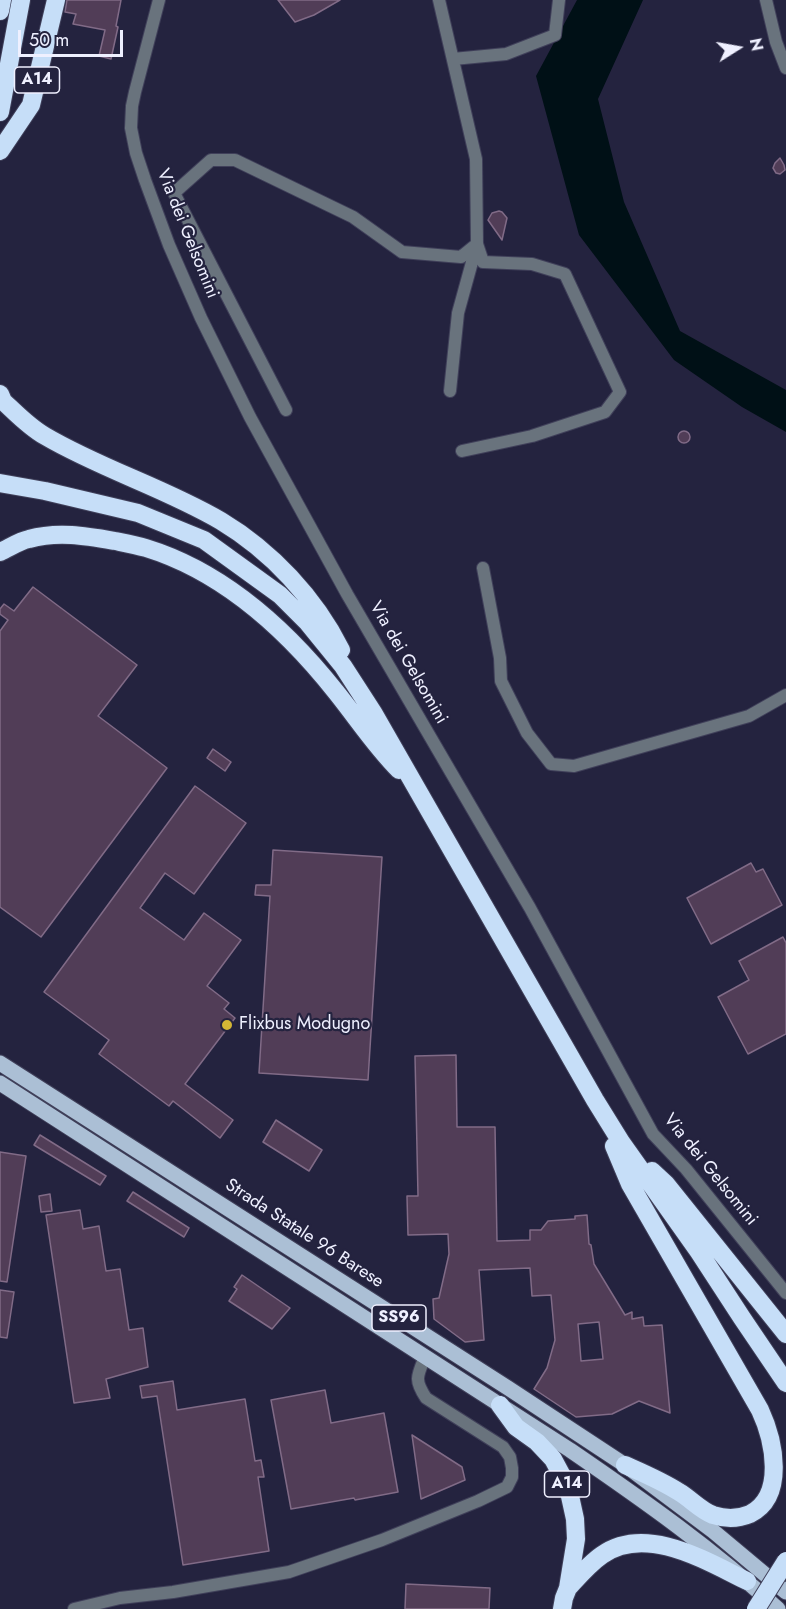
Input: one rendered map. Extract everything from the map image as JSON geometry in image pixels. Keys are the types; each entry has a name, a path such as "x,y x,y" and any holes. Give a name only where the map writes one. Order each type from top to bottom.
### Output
{"highway":[{"path":"0,11 2,0"},
{"name":"A14","path":"0,112 21,0"},
{"name":"A14","path":"0,151 31,105 56,0"},
{"path":"0,394 3,401 43,436 222,522 256,546 305,594 330,628 363,695 595,1100 621,1142 699,1252 786,1383"},
{"path":"0,483 138,513 204,540 287,602 325,642 363,695"},
{"path":"0,552 28,539 64,534 99,538 145,548 194,567 225,585 287,637 322,676 381,751 418,790"},
{"path":"595,1100 630,1184 760,1410 769,1429 776,1465 770,1495 752,1513 732,1518 715,1516 706,1512 672,1487 625,1465"},
{"path":"621,1142 666,1184 786,1334"},
{"name":"A14","path":"500,1406 516,1427 537,1442 554,1459 568,1487 575,1519 576,1539 568,1588"},
{"path":"562,1609 568,1588 587,1567 603,1553 635,1543 657,1544 679,1549 747,1581"},
{"path":"756,1609 786,1562"}],"main road":[{"name":"Strada Statale 96 Barese","path":"0,1062 625,1465 713,1531 786,1592"},
{"name":"Strada Statale 96 Barese","path":"0,1083 570,1450 688,1533 778,1609"}],"street":[{"name":"Via dei Gelsomini","path":"159,0 135,92 131,128 145,180 169,245 201,318 250,417 347,594 530,908 653,1134 686,1170 786,1293"},
{"path":"439,0 476,159 477,244 458,314 450,391"},
{"path":"453,59 506,54 555,35 558,0"},
{"path":"766,0 776,42 786,68"},
{"path":"286,410 174,193 204,166 211,160 235,160 353,217 402,252 461,257 477,244"},
{"path":"462,451 532,436 605,412 620,392 565,274 532,264 483,262 477,244"},
{"path":"483,568 500,658 501,681 527,733 551,764 574,766 749,716 786,695"},
{"path":"74,1609 120,1598 173,1592 289,1572 382,1540 478,1501 507,1486 512,1477 512,1468 510,1457 503,1447 426,1398 420,1389 416,1378 425,1357"}],"shaded area":[{"path":"577,0 643,0 598,99 624,202 680,331 786,390 786,432 742,407 674,360 579,235 536,76"}],"building":[{"path":"67,0 121,0 111,59 99,56 105,30 73,24 76,14 65,12"},
{"path":"278,0 340,0 314,15 295,22"},
{"path":"780,158 785,170 780,174 776,173 773,168"},
{"path":"499,211 507,218 502,240 488,220 492,213"},
{"path":"686,431 690,437 686,443 682,443 678,435"},
{"path":"33,587 137,665 98,716 167,768 41,937 0,907 0,631 8,620 0,614 0,609 4,604 14,611"},
{"path":"213,749 231,762 225,771 207,758"},
{"path":"195,786 246,823 194,894 165,873 140,908 184,940 204,913 241,940 207,986 229,1003 224,1009 235,1018 185,1084 233,1120 220,1138 173,1101 169,1106 99,1054 109,1040 44,992"},
{"path":"273,850 382,857 368,1080 259,1073 270,896 255,895 256,885 271,885"},
{"path":"751,863 756,872 763,869 782,905 711,944 687,898"},
{"path":"783,937 786,943 786,1034 748,1054 718,997 749,980 739,961"},
{"path":"456,1055 457,1127 495,1127 497,1241 530,1240 530,1230 541,1230 548,1221 575,1219 575,1216 587,1215 589,1244 594,1264 625,1315 632,1312 632,1319 643,1317 644,1326 662,1325 670,1413 639,1401 612,1414 576,1417 534,1389 547,1368 555,1340 551,1295 532,1296 530,1268 479,1270 484,1340 465,1342 434,1319 433,1299 439,1298 449,1254 448,1234 408,1235 407,1196 418,1196 415,1056","holes":["599,1322 603,1359 581,1361 578,1324"]},
{"path":"276,1120 322,1150 309,1171 263,1142"},
{"path":"40,1135 106,1176 100,1185 34,1145"},
{"path":"0,1152 26,1156 7,1282 0,1281"},
{"path":"133,1192 189,1228 184,1237 127,1201"},
{"path":"50,1194 52,1211 41,1212 39,1196"},
{"path":"80,1210 83,1229 99,1226 106,1271 120,1269 129,1330 143,1328 148,1367 106,1379 110,1398 74,1403 46,1215"},
{"path":"242,1275 290,1308 272,1329 229,1301"},
{"path":"0,1290 14,1292 7,1338 0,1337"},
{"path":"173,1381 177,1410 245,1399 255,1461 261,1460 264,1477 258,1477 269,1551 183,1565 157,1396 142,1398 140,1386"},
{"path":"325,1390 331,1423 384,1413 398,1492 291,1509 271,1400"},
{"path":"412,1435 462,1467 465,1480 421,1499"},
{"path":"406,1584 490,1588 489,1609 405,1609"}],"place":[{"name":"Flixbus Modugno","path":"227,1025"}]}
